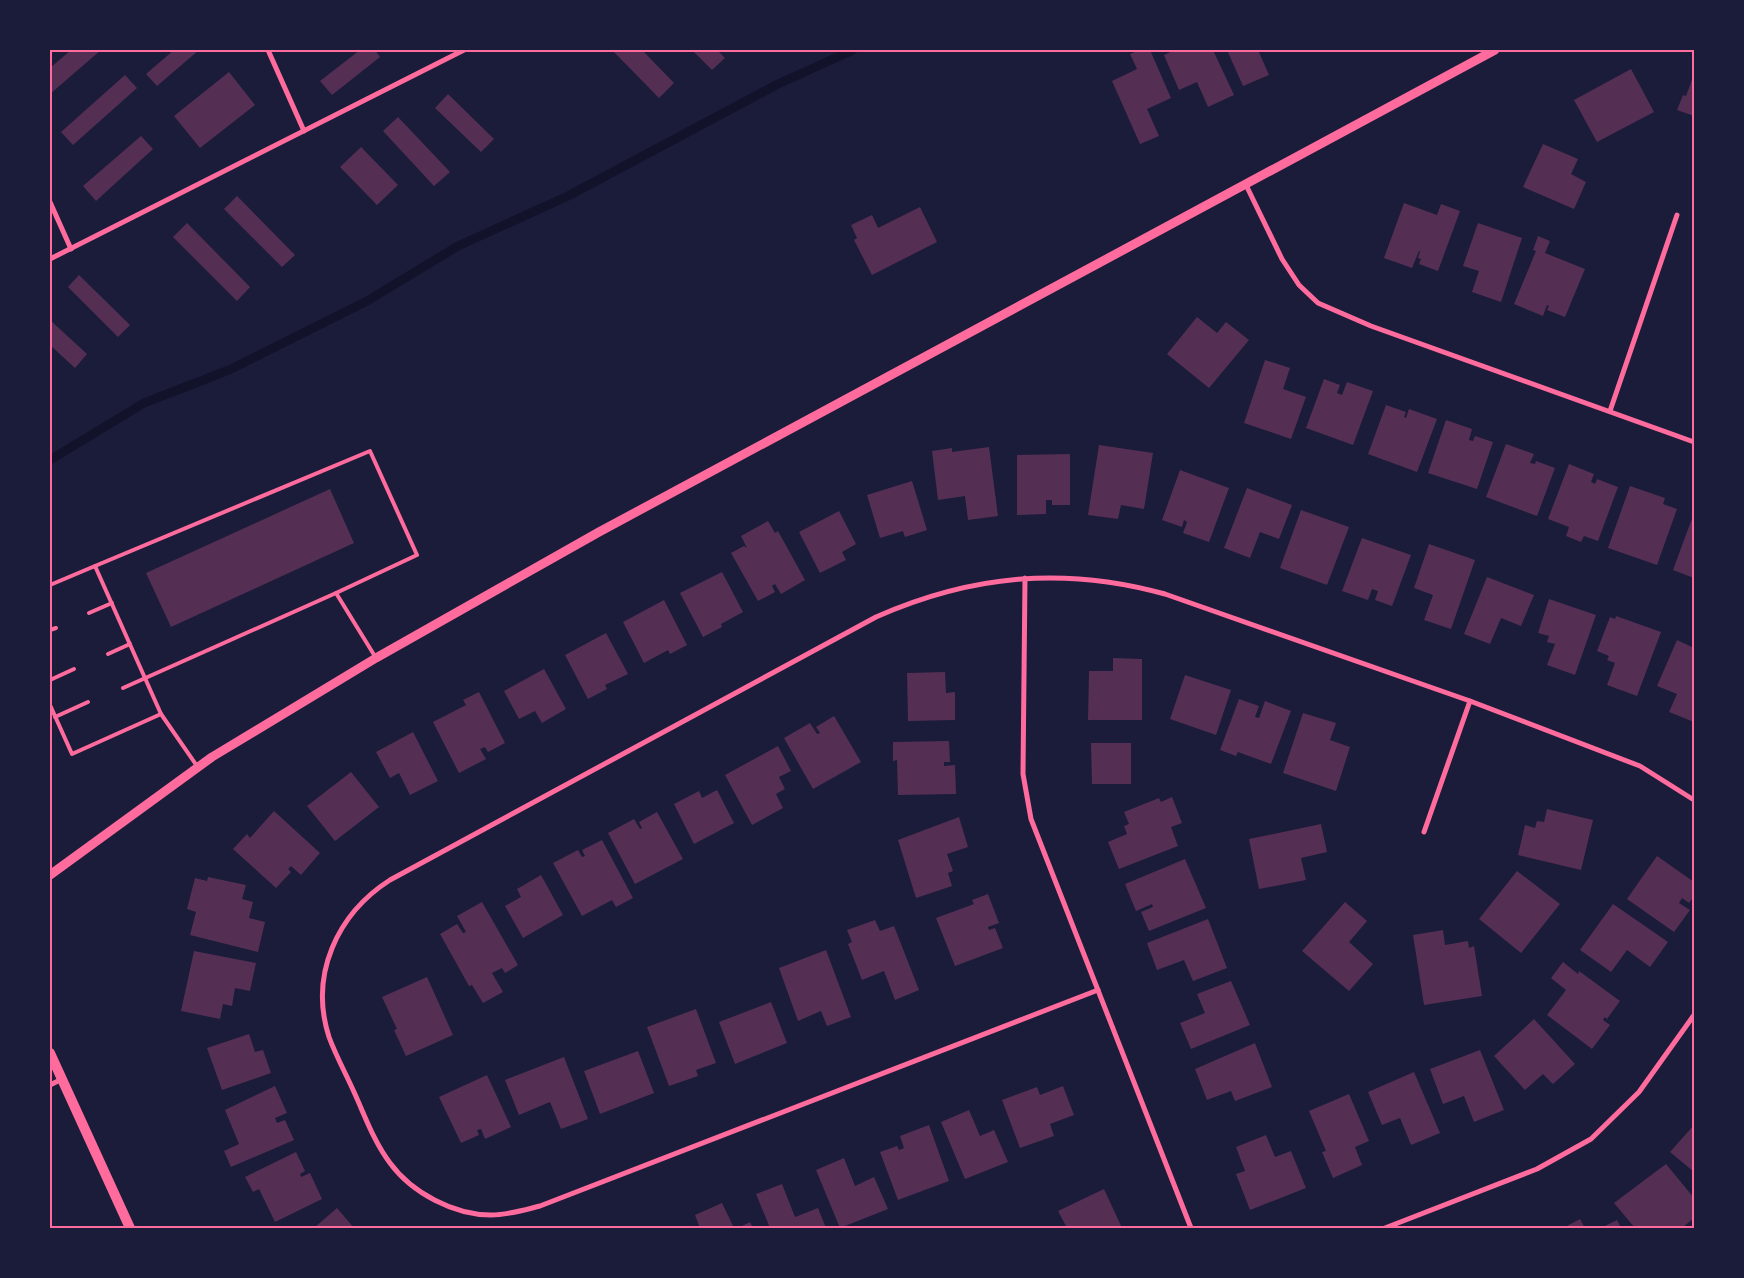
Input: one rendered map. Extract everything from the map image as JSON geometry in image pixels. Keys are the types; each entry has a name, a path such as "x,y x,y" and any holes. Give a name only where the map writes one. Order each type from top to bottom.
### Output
{"main road":[{"path":"50,1053 130,1228"}],"street":[{"path":"268,50 304,131"},
{"path":"50,259 464,50"},
{"path":"50,875 198,768 376,658 537,566 1495,50"},
{"path":"1246,185 1282,259 1299,285 1318,303 1380,329 1694,442"},
{"path":"50,202 71,249"},
{"path":"1610,411 1677,215"},
{"path":"1025,578 1025,790 1034,827 1191,1228"},
{"path":"1098,990 540,1206 491,1215 466,1212 432,1199 417,1190 396,1171 378,1144 334,1047 325,1018 323,976 339,931 351,914 385,883 876,617 912,602 949,590 1006,579 1088,579 1138,587 1470,701 1640,766 1694,800"},
{"path":"1424,832 1470,701"},
{"path":"1385,1228 1538,1169 1591,1139 1639,1092 1694,1015"},
{"path":"50,1085 62,1080"}],"lane":[{"path":"50,585 370,452 417,555 123,688"},
{"path":"95,566 161,714 198,768"},
{"path":"336,593 376,658"},
{"path":"89,613 112,603"},
{"path":"50,630 56,628"},
{"path":"108,654 130,644"},
{"path":"50,680 74,669"},
{"path":"55,717 88,702"},
{"path":"50,706 72,754 161,714"}],"building":[{"path":"71,50 101,50 50,94 50,68"},
{"path":"174,50 199,50 157,86 146,74"},
{"path":"360,50 375,50 380,57 332,95 320,81"},
{"path":"612,50 642,50 674,83 659,98"},
{"path":"692,50 717,50 725,58 712,70"},
{"path":"1139,50 1150,50 1171,98 1147,109 1159,136 1140,144 1112,81 1137,69 1130,54"},
{"path":"1175,50 1213,50 1234,95 1208,107 1197,82 1179,90 1164,55"},
{"path":"1227,50 1258,50 1269,75 1243,86"},
{"path":"1631,69 1654,112 1597,142 1574,100"},
{"path":"229,72 255,105 200,148 174,116"},
{"path":"1694,74 1694,116 1677,110 1683,95 1686,96"},
{"path":"125,75 137,88 73,145 61,132"},
{"path":"448,94 494,139 481,152 435,108"},
{"path":"398,117 450,172 434,186 383,131"},
{"path":"141,136 153,149 96,201 83,186"},
{"path":"1543,144 1578,159 1571,174 1586,182 1574,209 1523,187"},
{"path":"361,147 398,185 377,205 340,167"},
{"path":"237,196 295,255 282,267 224,209"},
{"path":"1404,203 1437,215 1441,204 1460,211 1438,271 1419,264 1421,259 1418,258 1420,251 1412,268 1384,258"},
{"path":"920,207 937,242 872,275 854,240 857,238 851,225 872,215 878,228"},
{"path":"187,223 250,287 237,301 173,237"},
{"path":"1478,223 1522,238 1501,302 1472,292 1479,271 1463,266"},
{"path":"1538,236 1550,241 1545,253 1585,269 1565,317 1547,310 1549,306 1547,305 1543,316 1514,304 1536,251 1533,250"},
{"path":"79,275 130,325 118,337 68,287"},
{"path":"1197,317 1217,333 1226,322 1249,340 1209,388 1167,354"},
{"path":"50,320 87,354 75,368 50,345"},
{"path":"1265,360 1290,368 1283,389 1306,397 1291,439 1244,423"},
{"path":"1324,379 1340,385 1337,393 1342,395 1347,382 1373,391 1353,445 1306,428"},
{"path":"1386,405 1406,412 1404,417 1406,418 1409,409 1437,419 1417,472 1368,454"},
{"path":"1446,420 1472,429 1469,440 1473,441 1475,436 1493,442 1477,489 1428,473"},
{"path":"1506,444 1534,454 1530,463 1535,464 1536,461 1555,468 1537,516 1486,497"},
{"path":"1099,445 1153,453 1144,509 1121,505 1118,519 1088,515"},
{"path":"989,447 998,516 968,520 965,496 938,500 932,451 952,448 952,452"},
{"path":"1070,454 1070,505 1052,505 1052,500 1046,500 1046,514 1017,515 1017,455"},
{"path":"1569,464 1594,474 1591,482 1595,484 1597,479 1618,487 1598,541 1584,536 1581,542 1566,536 1569,527 1548,519"},
{"path":"1180,470 1229,488 1209,542 1183,533 1187,522 1184,520 1182,527 1162,520"},
{"path":"912,481 927,530 905,537 903,531 880,538 867,495"},
{"path":"1630,486 1665,498 1663,504 1677,509 1657,565 1608,548"},
{"path":"1247,488 1292,505 1279,539 1260,532 1250,558 1224,548"},
{"path":"330,489 354,543 171,627 146,573"},
{"path":"1301,510 1349,527 1327,585 1280,568"},
{"path":"839,511 856,544 842,552 846,560 820,573 799,532"},
{"path":"1694,513 1694,578 1673,570"},
{"path":"768,521 775,533 778,531 805,580 781,594 775,584 772,586 775,592 758,601 731,553 744,546 747,548 741,536"},
{"path":"1362,538 1411,555 1392,606 1375,600 1378,591 1372,589 1368,600 1342,591"},
{"path":"1429,544 1475,560 1451,629 1424,620 1433,595 1414,588"},
{"path":"722,572 743,612 721,624 722,627 703,637 680,593"},
{"path":"1487,577 1534,595 1521,626 1501,618 1490,644 1464,634"},
{"path":"1549,599 1596,615 1575,675 1547,665 1555,644 1547,642 1549,636 1538,633"},
{"path":"664,600 687,645 670,654 668,650 644,663 623,622"},
{"path":"1616,616 1661,632 1637,696 1607,685 1615,663 1607,660 1609,656 1597,651 1610,617 1615,619"},
{"path":"606,633 628,674 605,685 607,689 588,699 565,655"},
{"path":"1677,640 1694,648 1694,722 1669,712 1677,694 1657,686"},
{"path":"1113,658 1142,659 1142,720 1088,720 1089,671 1113,671"},
{"path":"544,669 566,709 542,723 535,711 519,719 504,691"},
{"path":"945,672 946,693 955,692 955,720 908,721 907,673"},
{"path":"1185,675 1231,690 1216,735 1170,719"},
{"path":"479,692 505,743 488,752 485,747 480,749 486,759 459,773 433,722 466,705 463,700"},
{"path":"1239,699 1259,706 1255,717 1259,718 1265,701 1291,711 1271,764 1238,752 1236,756 1220,750"},
{"path":"1303,713 1336,723 1330,740 1350,747 1336,791 1283,773"},
{"path":"834,716 861,762 813,789 784,738 810,723 817,734 820,733 816,727"},
{"path":"413,732 438,781 410,795 399,773 390,778 376,752"},
{"path":"949,741 950,762 944,762 944,766 955,765 956,794 898,795 897,760 893,761 893,742"},
{"path":"1091,743 1131,743 1131,784 1092,784"},
{"path":"778,746 791,771 779,777 785,789 776,794 783,808 752,825 725,775"},
{"path":"351,772 379,807 335,841 307,806"},
{"path":"717,790 734,823 694,844 674,804 699,791 702,798"},
{"path":"1172,797 1182,823 1171,827 1178,846 1119,869 1108,842 1127,834 1124,826 1129,824 1124,812 1159,798 1161,802"},
{"path":"1547,809 1593,820 1581,870 1518,855 1525,825 1535,828 1537,821 1544,822"},
{"path":"274,811 320,853 301,875 291,866 288,869 291,872 276,888 233,849 247,834 250,838"},
{"path":"657,812 683,859 635,884 608,833 634,819 640,829 642,828 639,822"},
{"path":"959,817 968,847 947,854 953,871 948,873 952,886 916,898 898,840"},
{"path":"1321,824 1327,852 1301,858 1306,880 1259,889 1249,839"},
{"path":"602,840 633,898 616,907 612,900 582,916 553,863 578,850 582,857 585,856 582,850"},
{"path":"1657,856 1694,882 1694,896 1689,903 1682,898 1679,903 1690,910 1674,932 1627,899"},
{"path":"1185,859 1206,908 1149,931 1141,912 1153,907 1152,904 1136,911 1125,884"},
{"path":"1517,871 1560,904 1521,953 1479,919"},
{"path":"541,875 563,915 523,938 505,906 521,897 517,889"},
{"path":"208,877 246,885 242,899 253,902 249,918 265,922 258,952 190,935 196,912 187,909 195,878 207,881"},
{"path":"988,894 999,923 988,927 989,930 995,928 1003,948 955,966 936,918 974,904 972,900"},
{"path":"482,902 518,965 505,973 502,968 492,973 503,992 483,1003 472,985 469,986 440,934 457,924 463,933 466,932 457,916"},
{"path":"1345,902 1367,921 1349,942 1373,964 1349,991 1302,951"},
{"path":"1613,904 1668,942 1650,967 1627,950 1611,972 1580,950"},
{"path":"1208,919 1227,968 1193,981 1184,960 1157,970 1147,943"},
{"path":"875,920 880,931 894,926 919,990 895,1000 884,971 862,980 848,944 852,942 847,930"},
{"path":"1443,930 1445,945 1468,941 1469,948 1474,946 1482,996 1424,1005 1413,935"},
{"path":"826,950 851,1017 827,1026 821,1011 798,1021 779,968"},
{"path":"194,951 256,963 250,991 235,988 232,1006 223,1004 220,1019 181,1011"},
{"path":"1563,962 1578,974 1579,971 1620,1001 1607,1019 1605,1017 1603,1020 1610,1025 1592,1049 1547,1015 1566,990 1551,978"},
{"path":"427,977 453,1035 406,1056 394,1030 397,1029 382,997"},
{"path":"1231,981 1250,1025 1191,1049 1180,1023 1205,1013 1197,994"},
{"path":"771,1002 787,1043 735,1064 719,1022"},
{"path":"696,1009 716,1063 696,1070 698,1076 669,1086 647,1027"},
{"path":"1534,1019 1575,1064 1553,1084 1543,1074 1525,1090 1494,1056"},
{"path":"249,1034 255,1052 263,1050 271,1073 222,1090 207,1048"},
{"path":"1255,1043 1272,1087 1235,1101 1231,1091 1207,1100 1195,1069"},
{"path":"1480,1050 1504,1110 1474,1122 1464,1096 1443,1104 1430,1069"},
{"path":"638,1051 654,1093 600,1114 584,1071"},
{"path":"564,1057 588,1119 561,1129 550,1102 519,1115 505,1080"},
{"path":"1414,1072 1440,1133 1411,1145 1400,1118 1382,1125 1368,1092"},
{"path":"487,1075 511,1127 485,1139 481,1129 477,1130 479,1135 461,1143 439,1097"},
{"path":"275,1086 287,1113 275,1118 277,1123 285,1120 294,1140 231,1167 224,1151 239,1144 225,1110"},
{"path":"1063,1086 1074,1115 1050,1124 1054,1136 1020,1148 1002,1100 1037,1087 1040,1095"},
{"path":"1349,1094 1369,1141 1355,1147 1362,1165 1333,1178 1322,1152 1326,1151 1309,1111"},
{"path":"969,1110 980,1136 994,1130 1008,1162 965,1179 941,1122"},
{"path":"929,1125 949,1181 898,1200 880,1152 897,1146 899,1150 904,1148 900,1136"},
{"path":"1694,1125 1694,1172 1670,1152"},
{"path":"1266,1135 1275,1157 1291,1151 1306,1188 1250,1210 1236,1174 1245,1171 1236,1147"},
{"path":"296,1152 305,1171 300,1174 301,1177 310,1173 322,1199 275,1222 259,1189 253,1192 245,1177"},
{"path":"844,1158 855,1186 874,1177 888,1209 840,1228 816,1170"},
{"path":"1666,1164 1694,1198 1694,1218 1682,1228 1635,1228 1614,1203"},
{"path":"782,1184 795,1217 818,1208 826,1228 770,1228 756,1194"},
{"path":"1104,1189 1122,1228 1067,1228 1058,1211"},
{"path":"722,1203 734,1228 700,1228 695,1215"},
{"path":"337,1208 354,1228 314,1228"},
{"path":"1580,1219 1585,1228 1563,1228"},
{"path":"1617,1220 1621,1228 1601,1228"},
{"path":"750,1222 753,1228 738,1228"}],"waterway":[{"path":"50,460 144,403 229,370 367,301 458,246 568,196 778,84 853,50"}]}
